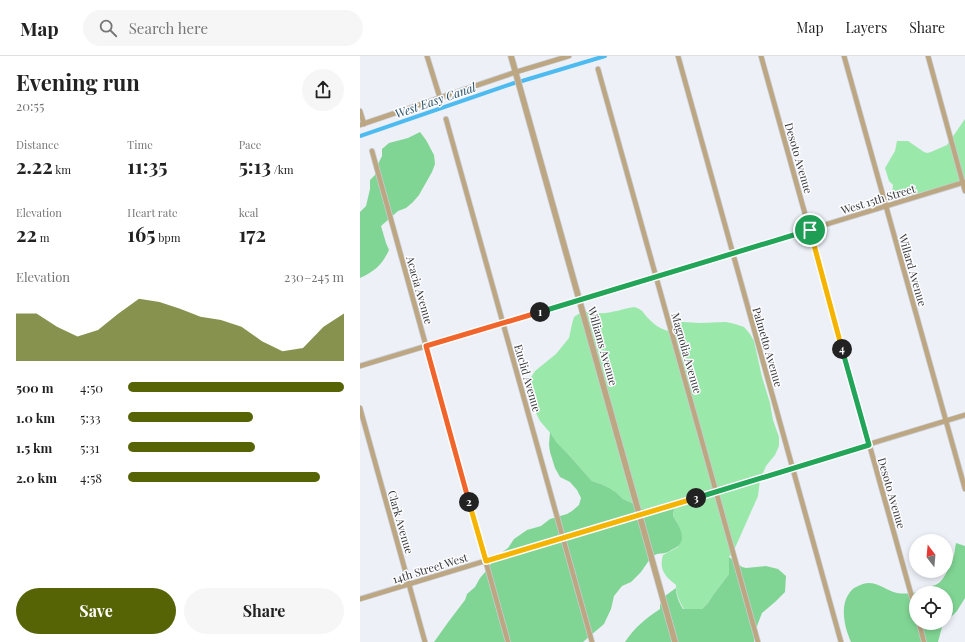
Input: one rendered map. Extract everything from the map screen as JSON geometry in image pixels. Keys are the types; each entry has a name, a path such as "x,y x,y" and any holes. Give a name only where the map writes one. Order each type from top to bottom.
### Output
{"street":[{"path":"427,56 440,98"},
{"name":"Williams Avenue","path":"511,56 675,642"},
{"path":"360,111 362,124 516,72 569,56"},
{"name":"Palmetto Avenue","path":"678,56 841,642"},
{"name":"Desoto Avenue","path":"761,56 909,587"},
{"name":"Willard Avenue","path":"844,56 965,490"},
{"path":"928,56 964,182 965,191"},
{"name":"Magnolia Avenue","path":"598,69 758,642"},
{"name":"Euclid Avenue","path":"446,119 592,642"},
{"name":"Acacia Avenue","path":"372,151 508,642"},
{"name":"West 15th Street","path":"360,366 964,182"},
{"name":"Clark Avenue","path":"360,408 425,642"},
{"name":"14th Street West","path":"360,599 965,416"},
{"path":"921,630 924,642"}],"green space":[{"path":"965,119 965,181 893,200 893,185 889,181 885,168 895,151 897,141 908,141 924,152 931,152 947,145"},
{"path":"420,132 434,155 435,164 432,172 419,195 413,202 406,208 398,211 381,226 389,250 384,260 378,267 360,278 360,212 366,206 370,189 370,180 375,175 376,168 382,156 382,149 389,143 408,138"},
{"path":"634,307 641,310 658,327 670,332 679,332 676,321 700,323 726,322 744,327 754,341 773,420 779,437 779,446 775,455 766,466 760,480 758,496 735,548 729,557 729,574 702,609 684,609 678,597 676,585 668,578 662,568 663,555 678,547 677,522 673,516 674,511 640,509 585,312 591,311 595,313 606,313"},
{"path":"580,313 634,504 623,499 617,493 601,484 592,481 555,442 552,435 540,421 529,397 530,379 535,371 556,354 569,338 574,317"},
{"path":"550,432 556,442 592,481 609,488 623,499 634,504 650,559 641,572 631,582 622,586 614,596 611,609 604,624 583,642 434,642 465,600 467,594 475,587 492,562 508,548 514,539 527,530 541,526 550,519 567,514 579,505 581,498 577,490 570,482 560,477 555,468 549,445"},
{"path":"672,506 674,509 673,516 682,534 681,542 678,546 666,553 653,556 640,509"},
{"path":"956,543 965,546 965,598 953,615 953,586 931,586 939,583 943,578 953,578"},
{"path":"729,557 742,567 746,568 766,566 778,569 786,576 785,592 762,613 757,626 754,642 677,642 664,597 676,588 678,599 683,609 702,609 729,574"},
{"path":"872,583 893,592 909,593 909,630 941,630 938,642 851,642 846,629 844,607 849,593 854,588"},
{"path":"661,602 673,642 625,642 632,632 660,609"}],"waterway":[{"name":"West Easy Canal","path":"522,81 605,56"},
{"name":"West Easy Canal","path":"360,136 517,82"}],"route":[{"path":"810,230 869,445 486,561 426,346 810,230"}]}
